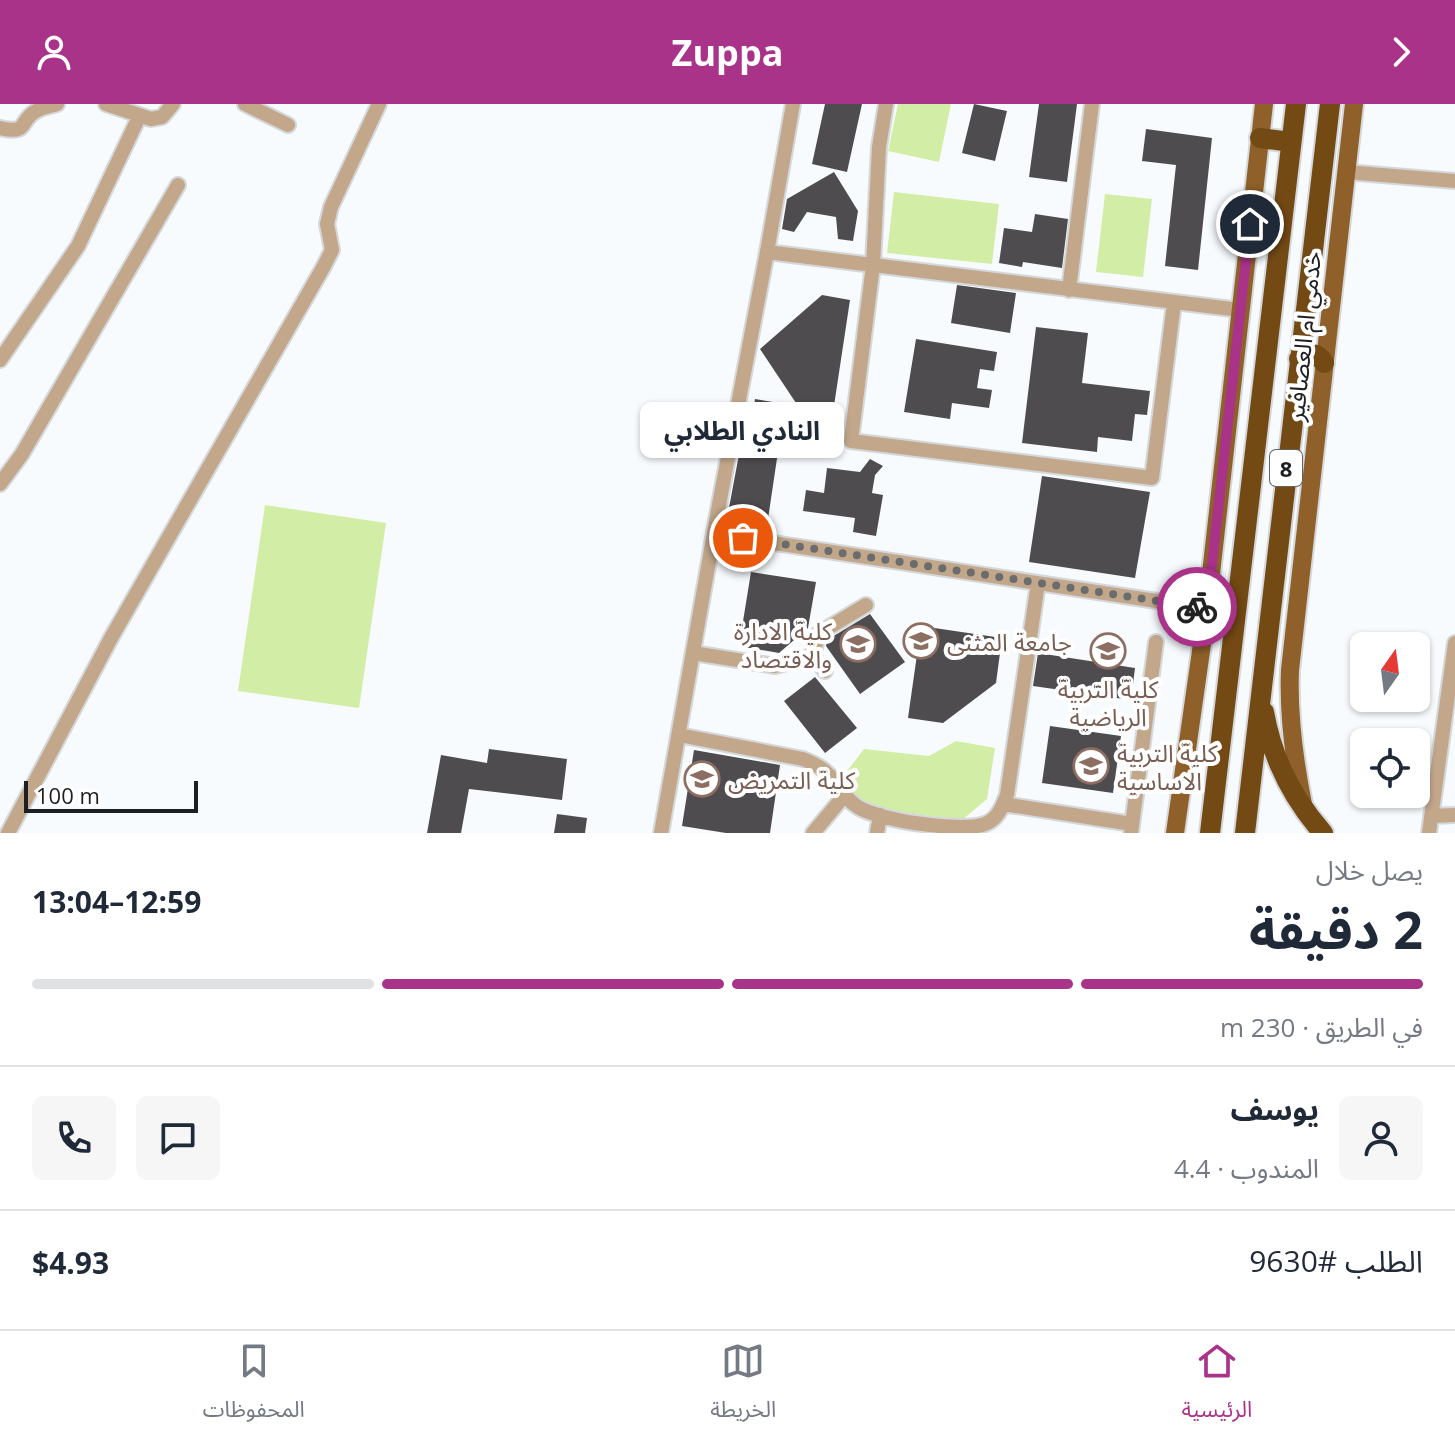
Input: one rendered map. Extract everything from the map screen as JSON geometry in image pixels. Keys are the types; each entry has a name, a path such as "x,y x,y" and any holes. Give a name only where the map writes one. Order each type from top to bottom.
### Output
{"highway":[{"name":"8","path":"1209,828 1296,104"},
{"name":"8","path":"1245,833 1299,359 1320,349 1330,104"},
{"path":"1260,138 1291,142"},
{"path":"1261,689 1266,723 1276,757 1305,811 1323,833"}],"main road":[{"path":"1175,833 1207,609 1264,104"},
{"name":"خدمي ام العصافير","path":"1305,811 1292,743 1289,694 1320,349 1354,104"}],"street":[{"path":"0,128 21,129 38,109 57,104"},
{"path":"106,104 151,119 162,117 173,104"},
{"path":"245,104 288,125"},
{"path":"8,833 111,638 324,266 332,250 327,224 331,207 379,104"},
{"path":"661,833 793,104"},
{"path":"886,104 879,147 873,265 851,441 1152,478 1174,303"},
{"path":"1069,290 1092,104"},
{"path":"0,360 78,246 139,117"},
{"path":"1346,172 1455,181"},
{"path":"0,484 22,454 178,185"},
{"path":"767,252 1240,310"},
{"path":"714,534 1236,613"},
{"path":"679,735 816,764 860,809 880,815 966,830 985,824 999,813 1009,780 1038,583"},
{"path":"813,656 818,634 866,605"},
{"path":"1003,804 1131,828 1156,642"},
{"path":"1429,833 1455,643"},
{"path":"693,653 775,666 813,656"},
{"path":"813,656 825,671"},
{"path":"813,833 844,796"},
{"path":"877,833 880,815"},
{"path":"1431,816 1455,815"}],"green space":[{"path":"898,104 951,104 939,162 888,151"},
{"path":"894,192 999,204 992,264 887,253"},
{"path":"1105,194 1152,199 1143,277 1096,272"},
{"path":"265,505 386,523 359,708 238,691"},
{"path":"956,741 995,748 987,799 962,820 888,811 862,801 841,779 864,749 929,756"}],"building":[{"path":"825,104 862,104 847,172 812,164"},
{"path":"974,104 1007,111 995,161 962,153"},
{"path":"1039,104 1077,104 1067,182 1029,177"},
{"path":"1146,129 1212,138 1198,270 1165,266 1176,165 1142,161"},
{"path":"834,172 858,211 853,241 838,239 836,217 807,212 794,232 782,229 787,199"},
{"path":"1035,214 1068,219 1062,268 1023,262 1022,267 999,263 1004,228 1032,232"},
{"path":"957,285 1016,293 1010,333 951,323"},
{"path":"822,295 850,300 827,452 779,445 768,519 728,513 740,449 748,448 755,399 798,406 760,349"},
{"path":"1036,327 1088,333 1082,383 1150,391 1147,415 1135,414 1132,441 1098,437 1097,452 1022,443"},
{"path":"916,339 997,352 994,371 980,369 977,388 992,390 989,408 952,403 950,419 904,412"},
{"path":"870,459 883,466 875,475 872,493 883,495 876,536 853,532 855,518 803,511 806,490 824,493 827,468 860,472"},
{"path":"1042,476 1150,492 1135,578 1029,562"},
{"path":"751,572 816,582 808,628 779,653 739,646"},
{"path":"870,614 905,662 860,694 826,646 827,640"},
{"path":"921,626 1002,638 996,683 943,723 908,718"},
{"path":"1038,653 1135,668 1131,700 1033,686"},
{"path":"815,677 857,728 825,753 784,701"},
{"path":"1050,726 1121,736 1113,793 1042,783"},
{"path":"489,749 567,759 562,800 469,789 461,833 427,833 441,755 487,763"},
{"path":"694,750 780,765 770,833 726,833 682,826"},
{"path":"557,814 587,818 585,833 554,833"}],"way so far":[{"path":"743,538 1197,607"}],"place":[{"name":"النادي الطلابي","path":"743,538"},
{"name":"جامعة المثنى","path":"921,641"},
{"name":"كلية الادارة والاقتصاد","path":"858,644"},
{"name":"كلية التربية الرياضية","path":"1108,651"},
{"name":"كلية التربية الاساسية","path":"1091,766"},
{"name":"كلية التمريض","path":"702,779"}],"route":[{"path":"1197,607 1207,609 1250,224"}]}
